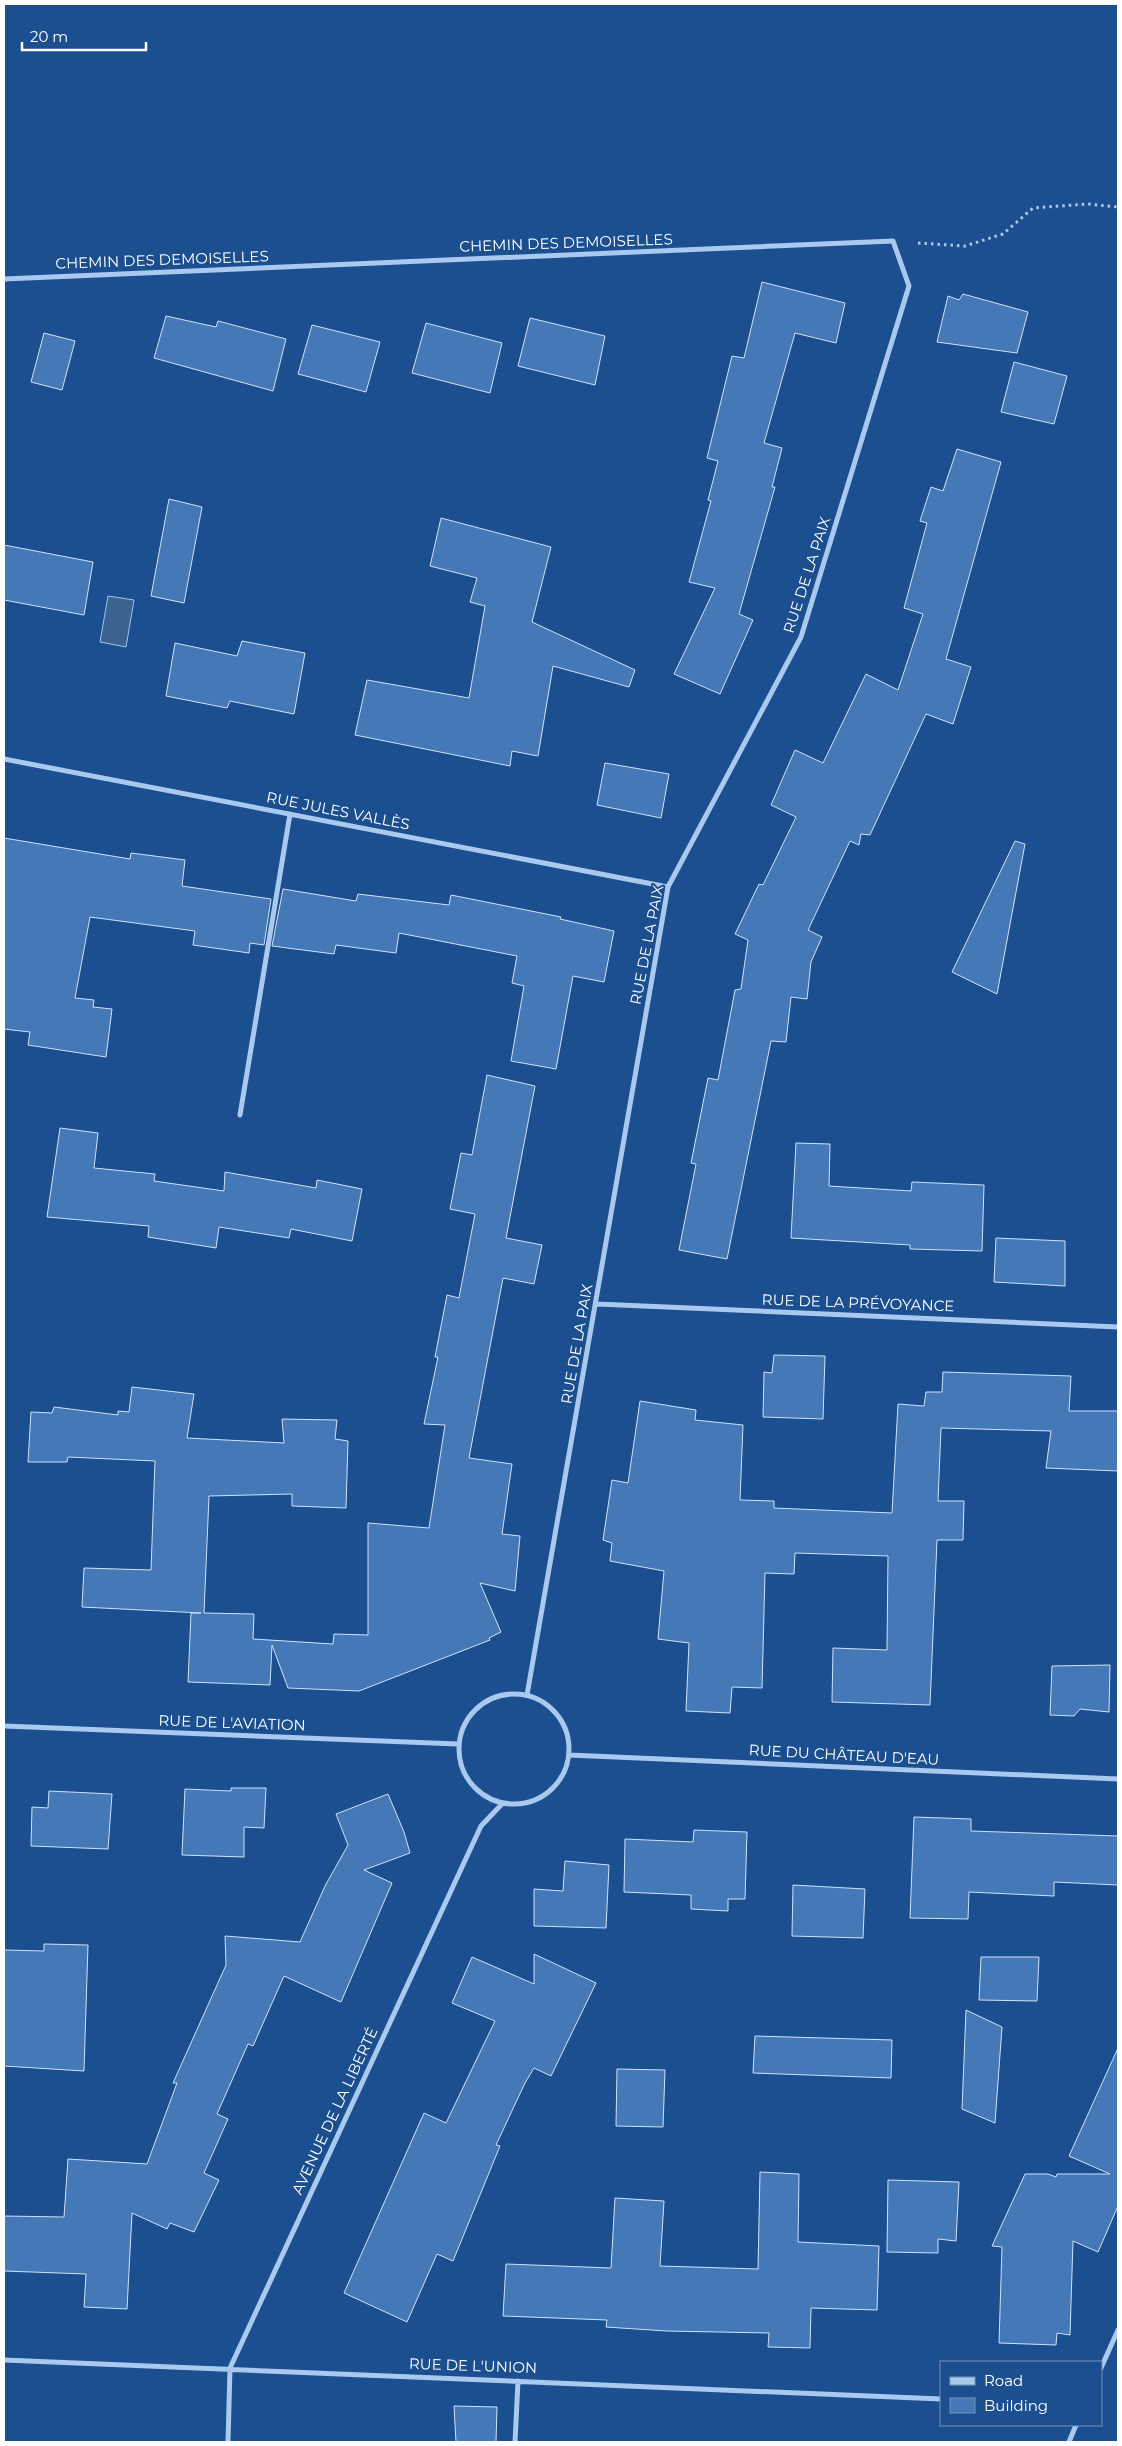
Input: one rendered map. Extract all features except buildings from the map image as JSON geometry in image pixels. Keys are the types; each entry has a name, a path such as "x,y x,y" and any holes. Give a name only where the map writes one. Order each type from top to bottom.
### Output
{"street":[{"name":"CHEMIN DES DEMOISELLES","path":"4,279 893,241"},
{"name":"RUE DE LA PAIX","path":"527,1695 668,887 801,637 909,286 893,241"},
{"name":"RUE JULES VALLÈS","path":"4,759 668,887"},
{"path":"240,1115 290,814"},
{"name":"RUE DE LA PRÉVOYANCE","path":"596,1304 1118,1327"},
{"path":"508,1694 527,1695 542,1700 555,1710 564,1724 569,1739 569,1756 564,1773 553,1788 539,1799 521,1804 502,1804 487,1798 474,1788 465,1776 459,1760 458,1744 463,1726 474,1710 489,1699 508,1694"},
{"name":"RUE DE L'AVIATION","path":"4,1726 458,1744"},
{"name":"RUE DU CHÂTEAU D'EAU","path":"569,1756 1118,1779"},
{"name":"AVENUE DE LA LIBERTÉ","path":"228,2442 230,2368 481,1826 502,1804"},
{"path":"1102,2366 1118,2330"},
{"name":"RUE DE L'UNION","path":"4,2360 940,2399"},
{"path":"515,2442 518,2381"},
{"path":"1069,2442 1076,2426"}],"path":[{"path":"893,241 965,246 1003,234 1033,208 1087,204 1118,207"}],"water":[{"path":"108,596 134,600 126,647 100,642"}]}
